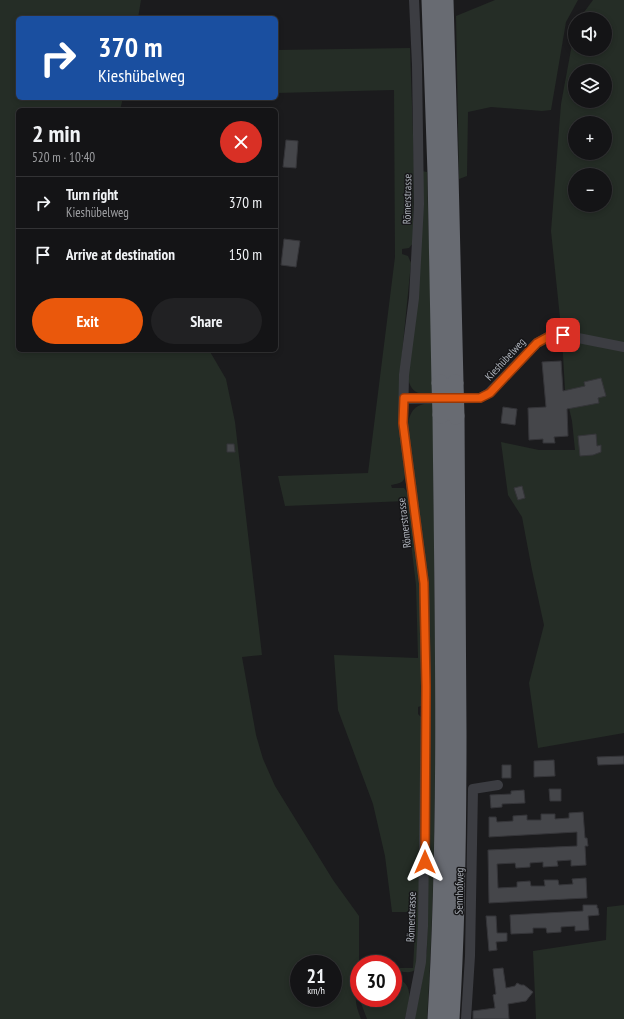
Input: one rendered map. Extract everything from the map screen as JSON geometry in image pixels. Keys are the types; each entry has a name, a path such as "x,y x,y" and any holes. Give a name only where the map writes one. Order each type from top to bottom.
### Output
{"highway":[{"path":"430,0 436,165 448,383"},
{"path":"436,1019 443,817 448,416 450,174 445,0"},
{"path":"448,416 458,563 458,804 456,935 451,1019"}],"street":[{"name":"Römerstrasse","path":"410,1019 422,962 424,926 426,687 424,583 403,423 404,374 414,298 420,204 414,0"},
{"name":"Kieshübelweg","path":"404,398 480,398 490,393 537,343 548,337 563,335 624,347"},
{"name":"Sennhofweg","path":"466,1019 470,956 473,789 498,785"}],"shaded area":[{"path":"0,0 141,0 138,16 16,16 16,100 122,100 120,108 16,108 16,352 210,352 226,379 235,422 262,655 242,657 256,735 263,759 275,786 333,880 359,916 359,955 350,955 350,1007 357,1007 361,1019 0,1019"},
{"path":"495,0 578,0 571,12 568,12 551,110 542,111 491,107 468,112 467,176 459,179 456,16"},
{"path":"593,0 624,0 624,733 538,748 529,683 544,625 522,517 508,495 501,442 539,450 575,450 572,421 565,391 562,337 551,231 561,104 568,66 568,108 612,108 612,64 568,64 570,56 612,56 612,12 584,12"},
{"path":"410,48 414,164 413,243 409,248 402,249 402,254 408,256 411,263 400,374 406,473 402,482 391,485 392,488 404,488 410,496 420,585 422,687 421,706 418,707 418,714 421,717 420,913 416,969 411,972 402,972 402,968 413,968 416,912 392,912 385,856 373,804 338,710 334,655 418,658 416,585 406,501 285,506 278,476 368,473 395,257 394,90 278,93 278,50"},
{"path":"422,171 427,172 433,395 418,393 412,389 407,375"},
{"path":"433,402 435,711 434,865 427,1019 414,1019 427,949 430,687 407,427 410,416 417,406"},
{"path":"624,905 624,1019 536,1019 533,951 606,940 607,907"},
{"path":"402,981 405,983 408,988 409,999 405,1019 367,1019 362,1007 402,1007"}],"building":[{"path":"286,140 298,141 296,168 283,167"},
{"path":"284,239 300,241 296,267 281,265"},
{"path":"561,361 563,391 585,386 584,382 601,378 606,396 598,398 599,403 567,409 568,436 554,437 555,443 543,443 543,439 529,440 528,408 546,407 542,362"},
{"path":"503,407 517,409 515,425 501,423"},
{"path":"596,434 597,446 601,445 601,452 593,455 580,456 578,436"},
{"path":"227,444 234,444 235,452 227,452"},
{"path":"522,486 525,498 518,500 514,488"},
{"path":"624,756 624,764 598,765 597,757"},
{"path":"554,760 555,776 534,777 534,761"},
{"path":"502,765 511,765 511,778 502,778"},
{"path":"549,789 561,789 561,801 550,801"},
{"path":"524,790 525,803 502,804 502,807 491,808 490,795 511,794 511,791"},
{"path":"583,812 585,838 587,838 588,846 585,846 586,865 571,866 571,860 557,861 558,866 543,867 543,862 530,863 530,867 516,868 515,863 497,864 498,888 517,887 517,882 530,881 531,886 545,886 544,880 558,880 559,885 573,884 572,879 586,878 587,898 489,903 488,850 577,846 577,832 489,837 489,817 496,817 497,822 513,821 513,816 527,815 527,820 541,820 541,814 555,814 555,819 569,818 569,813"},
{"path":"583,905 597,905 598,908 599,915 588,916 589,930 575,931 575,926 561,927 561,932 547,933 546,928 533,928 533,933 511,934 510,915 583,911"},
{"path":"486,916 496,916 497,933 507,933 507,941 496,942 497,950 489,951"},
{"path":"503,968 506,988 515,986 517,983 524,985 533,992 526,1001 508,1004 509,1019 473,1019 473,1011 495,1008 493,995 496,994 493,969"}],"route":[{"path":"425,862 426,687 424,583 403,423 404,398 480,398 490,393 537,343 548,337 563,335"}]}
